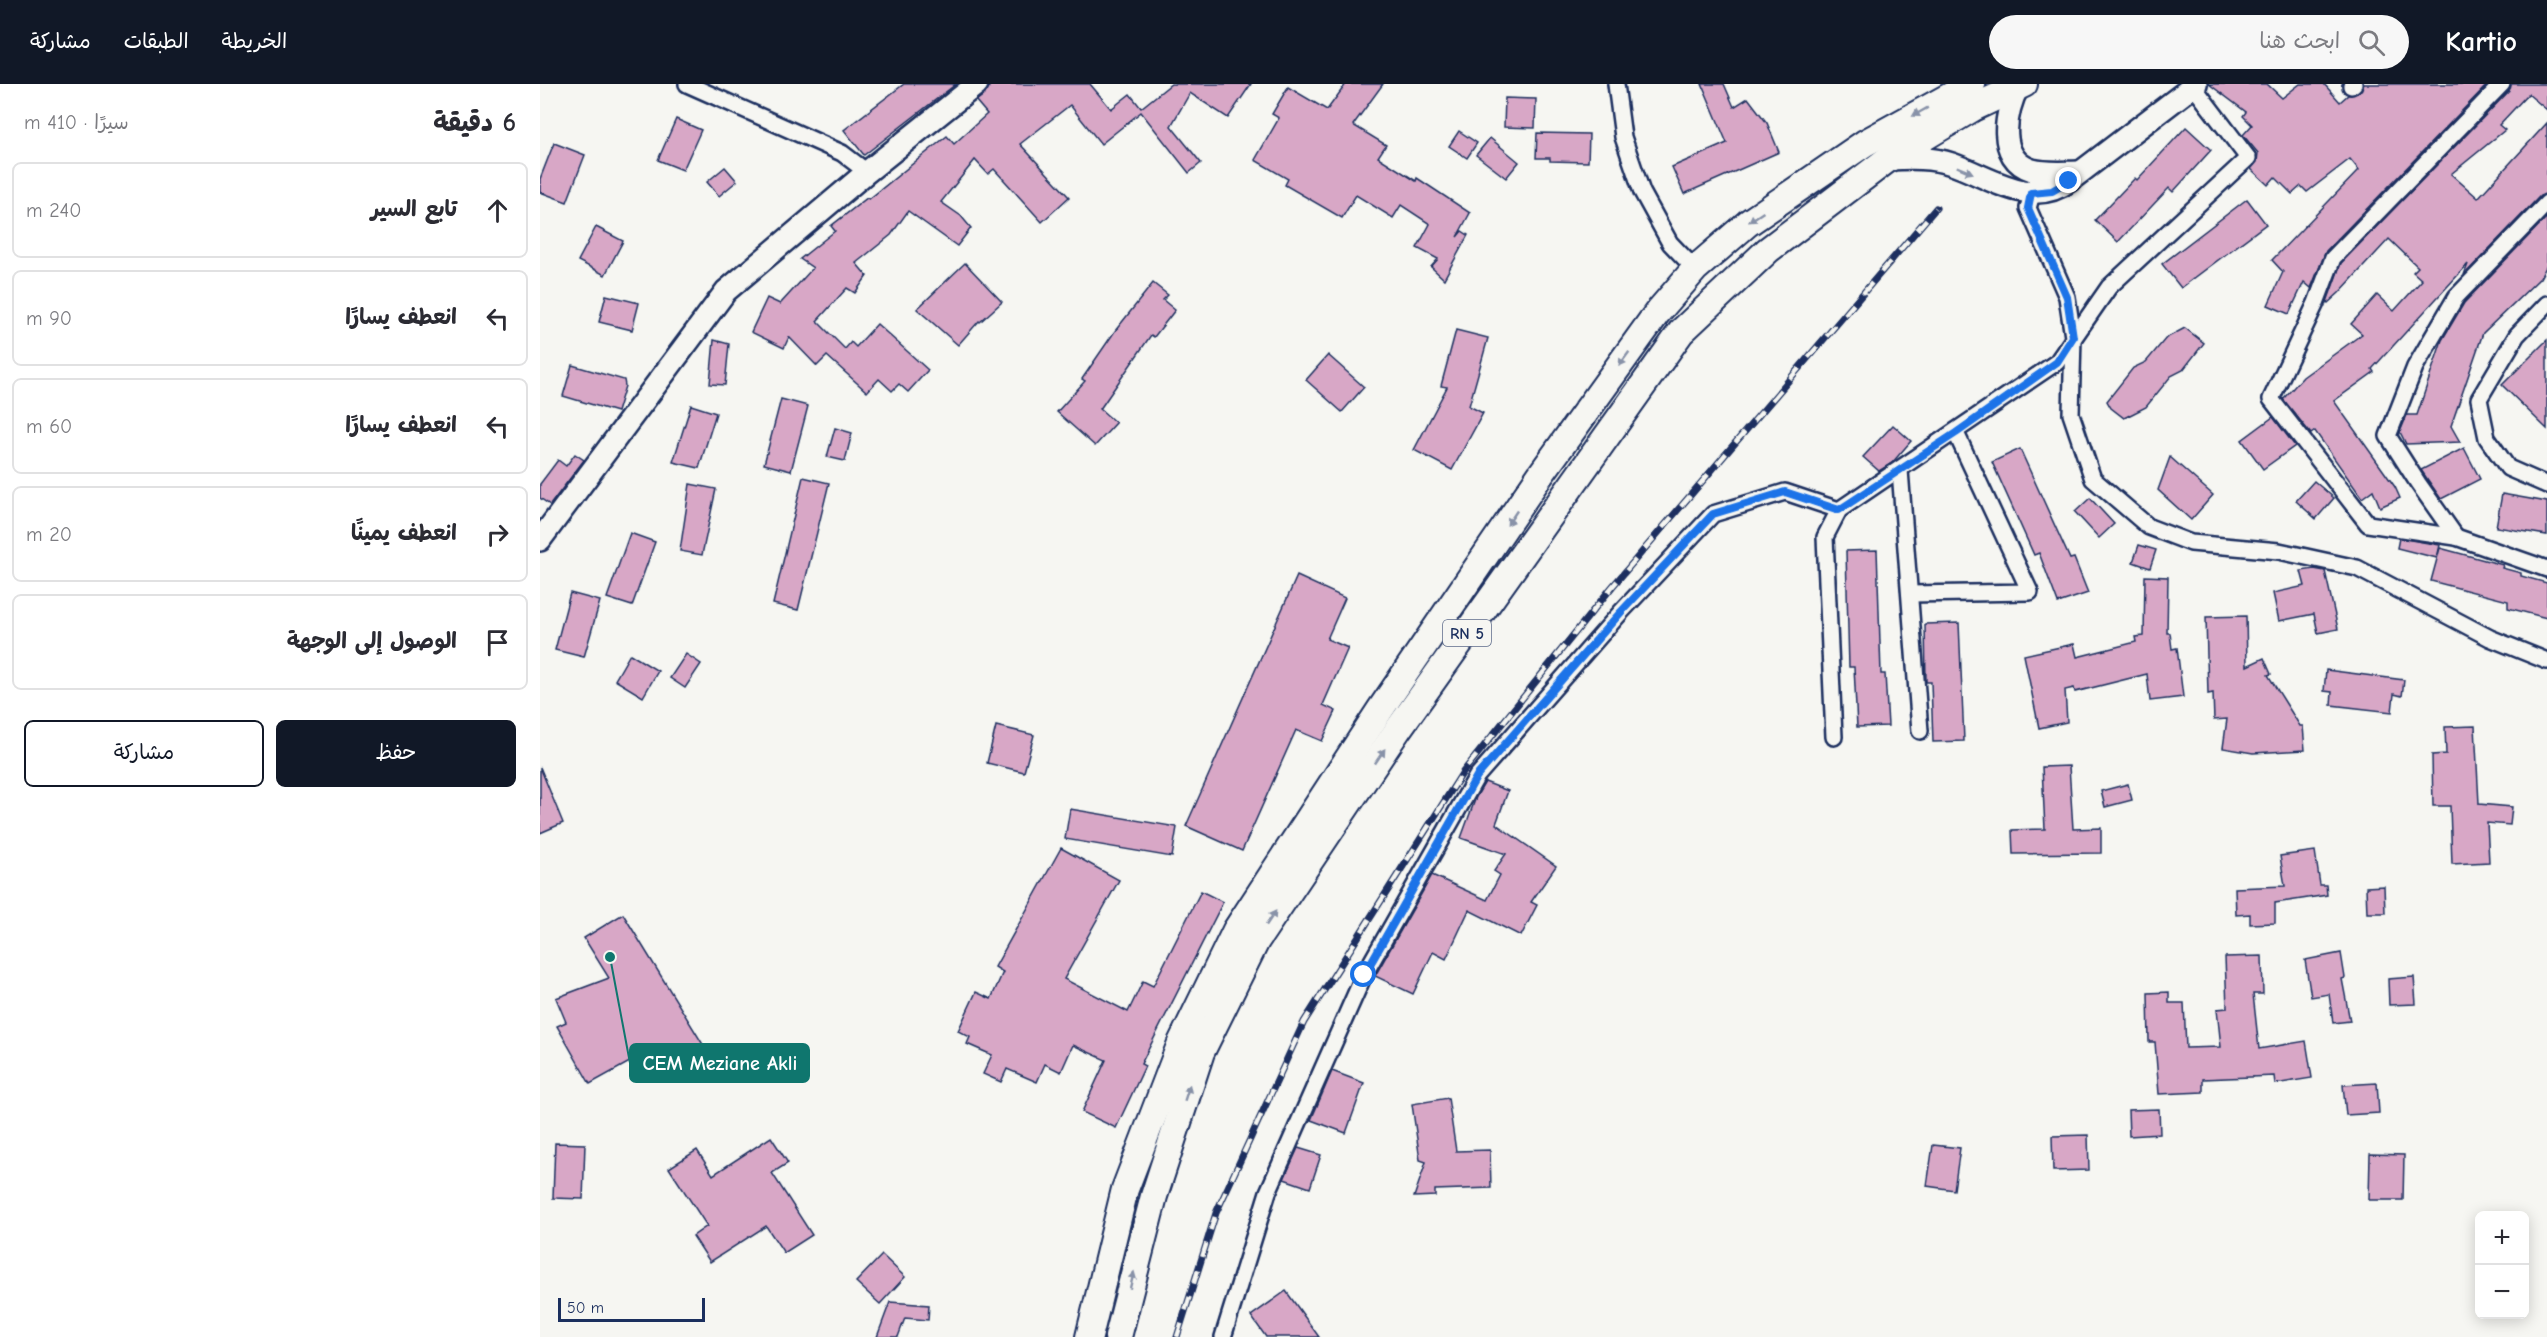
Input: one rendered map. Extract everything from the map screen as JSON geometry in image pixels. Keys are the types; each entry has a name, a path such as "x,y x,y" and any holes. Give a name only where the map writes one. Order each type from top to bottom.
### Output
{"highway":[{"name":"RN 5","path":"1089,1337 1125,1189 1181,1043 1236,930 1380,710 1541,474 1657,313 1695,269 1748,222 1865,143 1972,84"},
{"name":"RN 5","path":"1118,1337 1154,1196 1201,1052 1256,941 1399,728 1681,332 1768,250 1888,159 1973,108 2021,86"}],"main road":[{"path":"540,540 726,291 867,172 977,84"},
{"path":"1888,159 1921,158 1951,164 1997,184 2031,193 2052,191 2195,85"},
{"path":"2021,86 2011,101 2007,116 2010,148 2022,165 2040,171 2080,172"}],"street":[{"path":"687,84 842,153 867,172"},
{"path":"1616,84 1623,137 1642,192 1670,243 1695,269"},
{"path":"2502,84 2333,258 2316,303 2271,399 2368,524 2456,537 2547,569"},
{"path":"1834,737 1825,537 1839,510 1956,433 2057,362 2109,287 2248,158 2195,85"},
{"path":"2040,171 2028,208 2067,297 2073,337 2071,414 2092,479 2149,527 2191,543 2279,551 2357,568 2490,638 2547,661"},
{"path":"2456,537 2388,436 2415,367 2456,297 2547,203"},
{"path":"2547,304 2517,335 2479,399 2487,438 2508,468 2547,485"},
{"path":"1910,594 2030,592 1956,433"},
{"path":"1900,470 1920,731"},
{"path":"1223,1337 1268,1192 1364,975 1477,776 1621,612 1713,514 1785,492 1839,510"}],"building":[{"path":"904,84 956,84 864,155 844,130"},
{"path":"989,84 1090,84 1111,109 1130,94 1141,108 1171,84 1251,84 1228,118 1190,93 1171,126 1201,163 1189,173 1141,112 1101,144 1070,105 1020,144 1069,197 1042,222 994,169 988,174 975,160 941,202 961,216 971,228 957,246 908,211 891,235 856,263 867,276 855,293 847,288 817,321 845,349 851,342 856,347 877,324 928,370 908,392 899,384 892,391 879,379 867,392 827,356 817,366 789,337 784,348 751,332 767,298 780,304 813,268 800,259 835,231 831,226 867,198 869,199 947,136 954,144 987,114 976,101 985,94"},
{"path":"1346,84 1383,84 1353,125 1386,145 1378,157 1416,181 1417,178 1470,213 1457,237 1462,231 1468,235 1444,279 1431,267 1438,259 1417,248 1430,224 1401,205 1393,218 1356,195 1342,218 1285,185 1288,179 1255,160 1279,118 1272,114 1288,87 1327,110"},
{"path":"1702,84 1724,84 1734,107 1748,98 1767,123 1779,152 1684,194 1672,167 1727,143"},
{"path":"2209,84 2267,84 2282,98 2300,84 2324,84 2340,102 2348,95 2359,92 2364,84 2488,84 2326,251 2311,288 2304,282 2289,314 2268,305 2283,272 2272,260 2359,170 2350,159 2307,192 2301,186 2292,194 2275,177 2268,185 2251,169 2257,162 2258,153 2243,135 2252,125 2243,116 2246,112"},
{"path":"2511,84 2547,84 2547,110 2528,94 2499,125 2505,130 2451,174 2478,198 2547,123 2547,194 2540,196 2464,275 2468,264 2372,369 2374,372 2334,401 2395,487 2400,498 2380,507 2373,490 2362,498 2315,431 2311,434 2283,399 2303,377 2362,334 2351,324 2377,295 2394,311 2422,280 2413,272 2418,267 2389,239 2339,293 2327,302 2341,263 2509,91"},
{"path":"1505,98 1536,99 1535,128 1504,127"},
{"path":"676,119 701,130 683,170 658,160"},
{"path":"2186,127 2211,150 2173,192 2169,188 2118,242 2095,220 2135,178 2137,180"},
{"path":"1459,131 1477,143 1467,158 1449,146"},
{"path":"1537,133 1589,134 1588,162 1550,161 1550,158 1536,158"},
{"path":"1490,138 1519,162 1506,178 1476,155"},
{"path":"554,143 585,155 567,202 540,192 540,179"},
{"path":"725,167 737,181 719,196 707,182"},
{"path":"2247,199 2266,224 2181,288 2162,264"},
{"path":"2547,217 2547,265 2540,278 2483,333 2451,426 2460,442 2406,444 2400,432 2407,415 2417,415 2442,340 2464,303"},
{"path":"596,227 623,241 605,275 578,261"},
{"path":"965,263 1002,302 979,321 958,345 917,309"},
{"path":"1153,283 1168,295 1163,300 1175,310 1154,337 1151,335 1100,409 1116,423 1095,446 1057,412 1085,381 1082,379 1115,331"},
{"path":"606,295 639,303 632,330 599,322"},
{"path":"2185,328 2204,343 2183,370 2171,376 2146,407 2124,418 2111,408 2107,401 2133,368 2146,362 2166,338"},
{"path":"1456,330 1488,338 1469,406 1483,413 1452,470 1414,450 1447,387 1441,386"},
{"path":"714,340 729,344 725,385 710,384"},
{"path":"2547,340 2547,429 2502,385"},
{"path":"1328,355 1364,387 1342,412 1306,380"},
{"path":"572,365 624,380 625,386 617,412 563,396"},
{"path":"781,399 808,406 791,471 764,464"},
{"path":"691,405 716,413 699,468 673,462"},
{"path":"2273,417 2295,446 2263,469 2242,440"},
{"path":"1893,425 1911,441 1892,463 1879,471 1863,457"},
{"path":"835,428 852,433 845,461 827,457"},
{"path":"2464,448 2480,479 2441,499 2421,470"},
{"path":"2020,449 2070,559 2074,558 2088,593 2058,603 2039,553 2034,555 1992,462"},
{"path":"575,454 584,460 550,505 540,498 540,484 558,460 566,466"},
{"path":"2170,457 2213,495 2191,520 2158,490"},
{"path":"803,477 829,483 798,610 773,604"},
{"path":"2314,481 2334,498 2316,519 2296,501"},
{"path":"690,484 716,489 702,555 680,551"},
{"path":"2502,494 2547,502 2547,535 2496,527"},
{"path":"2090,498 2114,524 2099,538 2075,512"},
{"path":"630,533 655,542 632,606 607,598"},
{"path":"2399,538 2440,545 2437,558 2397,548"},
{"path":"2139,545 2156,550 2150,568 2133,562"},
{"path":"2440,548 2503,565 2502,568 2521,573 2521,576 2547,583 2547,618 2508,608 2508,601 2431,581"},
{"path":"1877,550 1881,674 1885,674 1888,726 1857,727 1854,667 1849,667 1846,551"},
{"path":"2314,569 2325,571 2338,629 2318,633 2314,614 2279,621 2273,593 2305,586 2301,571"},
{"path":"1297,576 1345,598 1327,639 1348,648 1323,705 1336,711 1322,741 1296,730 1242,851 1186,826"},
{"path":"2145,576 2168,577 2167,633 2170,633 2172,649 2177,648 2183,697 2150,701 2147,674 2075,692 2074,688 2065,690 2067,722 2039,728 2024,655 2074,644 2077,657 2136,642 2135,637 2144,636"},
{"path":"570,593 600,601 584,657 555,650"},
{"path":"2246,616 2247,666 2264,658 2271,674 2268,675 2300,726 2303,726 2305,750 2253,753 2223,748 2227,719 2214,720 2213,693 2208,694 2206,617"},
{"path":"1959,623 1964,741 1933,742 1931,682 1926,682 1925,624"},
{"path":"630,654 658,671 643,697 615,680"},
{"path":"686,654 701,664 685,688 670,678"},
{"path":"2326,670 2404,680 2402,696 2394,694 2392,712 2331,705 2332,692 2324,691"},
{"path":"996,726 1034,735 1024,772 987,763"},
{"path":"2475,726 2479,804 2512,807 2510,825 2487,823 2489,862 2452,864 2450,806 2433,806 2432,755 2446,754 2445,727"},
{"path":"2069,766 2073,829 2101,828 2101,853 2013,854 2012,830 2045,829 2042,767"},
{"path":"540,767 563,823 540,833"},
{"path":"1485,782 1508,791 1496,824 1556,866 1531,902 1537,905 1521,936 1469,910 1446,959 1433,952 1413,994 1375,976 1432,875 1487,900 1500,875 1494,871 1506,854 1461,838 1476,797"},
{"path":"2128,784 2132,800 2105,807 2101,791"},
{"path":"1070,809 1177,827 1172,857 1065,839"},
{"path":"1061,848 1119,880 1064,979 1128,1012 1143,981 1153,986 1201,891 1223,902 1141,1064 1145,1066 1116,1128 1082,1112 1106,1060 1073,1045 1061,1072 1045,1064 1037,1082 1007,1069 1001,1082 983,1074 992,1055 967,1044 970,1037 958,1031 976,992 991,999 1003,972 995,967"},
{"path":"2315,851 2320,885 2326,885 2327,895 2275,903 2275,923 2250,924 2250,914 2236,915 2235,888 2285,886 2280,856"},
{"path":"2384,886 2385,913 2367,913 2366,887"},
{"path":"623,914 707,1051 668,1074 653,1049 590,1084 557,1026 566,1022 556,998 609,978 584,938"},
{"path":"2341,953 2345,978 2342,979 2350,1021 2333,1023 2329,994 2311,997 2305,960"},
{"path":"2262,956 2263,994 2253,994 2259,1049 2306,1041 2312,1078 2275,1084 2274,1076 2203,1079 2203,1092 2159,1094 2155,1042 2149,1042 2148,993 2169,992 2169,1003 2184,1003 2186,1048 2221,1047 2217,1009 2227,1008 2225,957"},
{"path":"2414,977 2416,1004 2389,1005 2388,979"},
{"path":"1332,1071 1364,1083 1346,1133 1311,1120"},
{"path":"2377,1083 2379,1113 2346,1115 2343,1085"},
{"path":"1448,1098 1456,1151 1490,1150 1491,1188 1435,1190 1435,1196 1414,1197 1426,1162 1420,1160 1412,1104"},
{"path":"2159,1109 2160,1134 2129,1136 2128,1110"},
{"path":"2088,1135 2089,1170 2053,1171 2052,1136"},
{"path":"771,1137 788,1163 772,1173 812,1235 784,1253 766,1226 710,1262 693,1236 707,1226 669,1168 697,1150 713,1175"},
{"path":"555,1143 585,1144 583,1199 553,1198"},
{"path":"1933,1145 1960,1148 1954,1190 1927,1186"},
{"path":"1298,1148 1321,1155 1310,1188 1284,1179"},
{"path":"2370,1154 2404,1155 2403,1200 2369,1200"},
{"path":"882,1255 905,1277 880,1304 856,1282"},
{"path":"1286,1291 1319,1337 1266,1337 1251,1316"},
{"path":"890,1302 929,1305 928,1320 905,1318 898,1337 877,1337"}],"railway":[{"path":"1177,1337 1216,1213 1304,1022 1463,772 1612,587 1936,208"}],"place":[{"name":"CEM Meziane Akli","path":"610,957"}],"route":[{"path":"1364,975 1477,776 1621,612 1713,514 1785,492 1839,510 1956,433 2057,362 2073,337 2067,297 2028,208 2031,193 2052,191 2069,181"}]}
